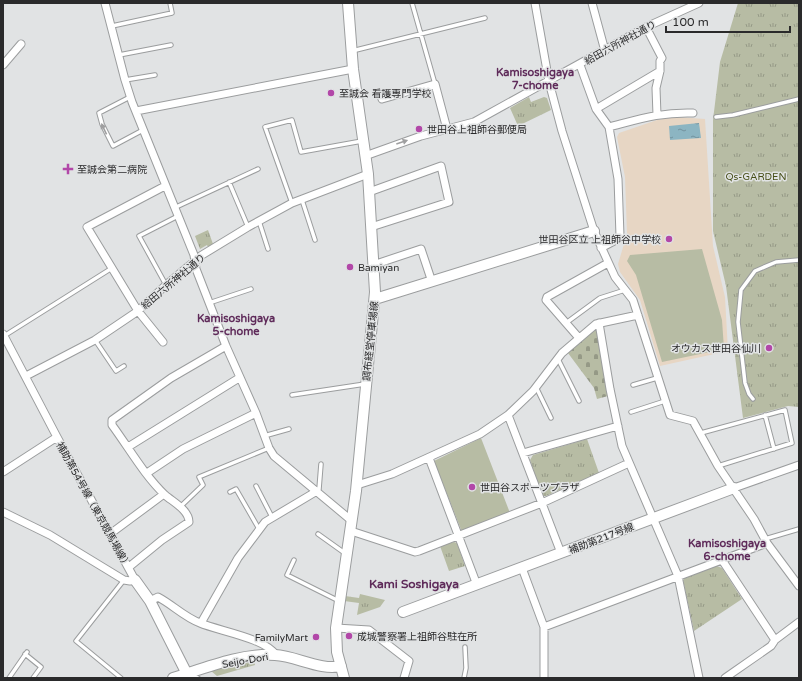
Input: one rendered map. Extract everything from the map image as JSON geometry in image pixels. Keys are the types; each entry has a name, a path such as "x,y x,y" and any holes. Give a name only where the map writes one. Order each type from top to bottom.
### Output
{"street":[{"path":"105,3 130,97 178,216 196,269 226,346 239,378 256,413 269,448 274,456 317,491 352,526 415,552 542,503 629,463"},
{"name":"調布経堂停車場線","path":"344,678 337,652 336,628 357,485 365,384 375,299 368,174 351,52 348,3"},
{"path":"535,3 549,82 562,131 594,231 615,277 633,300 670,415 694,421 718,466 734,488 766,541 798,583"},
{"path":"592,3 605,51"},
{"name":"給田六所神社通り","path":"366,156 421,136 474,122 580,65 646,27 699,3"},
{"path":"646,27 661,54 660,71 656,88 657,114"},
{"path":"3,65 21,44"},
{"path":"580,65 596,109 609,127 618,179 620,236 616,240 601,248"},
{"path":"136,111 353,69"},
{"path":"596,109 660,71"},
{"path":"382,99 435,84 447,129"},
{"path":"609,127 657,114 671,112 693,114"},
{"path":"369,192 441,166 449,202 371,227"},
{"name":"給田六所神社通り","path":"26,376 95,340 138,311 194,261 258,221 292,203 368,174"},
{"path":"163,342 138,311 87,226 165,186"},
{"path":"375,299 594,231"},
{"path":"373,265 421,249 432,282"},
{"path":"579,338 546,300 547,297 608,263"},
{"path":"357,485 392,474 480,434 508,416 536,387 558,359 579,338 599,323 638,316"},
{"path":"599,323 618,426 629,463 678,576 699,678"},
{"name":"補助第54号線（東京競馬場線）","path":"3,335 135,580 150,601 187,674"},
{"path":"129,567 162,540 189,522 189,518 180,507 164,494 146,473 112,425 112,420 171,378 226,346"},
{"path":"128,447 239,378"},
{"path":"146,473 183,449 256,413"},
{"path":"508,416 561,553"},
{"path":"523,453 618,426"},
{"path":"3,472 57,437"},
{"path":"429,458 476,585"},
{"name":"補助第217号線","path":"403,612 799,465"},
{"path":"200,623 238,558 264,522 317,491"},
{"path":"110,534 164,494"},
{"path":"3,512 50,535 124,580 135,580"},
{"path":"544,627 722,560 766,541"},
{"path":"722,560 775,640"},
{"path":"522,568 544,627 544,678"},
{"path":"150,601 158,597 183,615 200,623 231,632 272,649 276,655"},
{"path":"725,678 771,646 775,640 799,622"},
{"path":"336,628 371,631 409,661 404,678"},
{"name":"Seijo-Dori","path":"173,678 247,658 276,655 330,668 341,666"}],"lane":[{"path":"112,26 172,13 170,3"},
{"path":"412,3 435,84"},
{"path":"351,52 485,18"},
{"path":"118,55 171,45"},
{"path":"125,80 154,75"},
{"path":"130,97 99,113 102,124 113,146 143,130"},
{"path":"716,117 733,115 799,99"},
{"path":"292,203 265,127 292,120 301,152 363,141"},
{"path":"174,208 258,169"},
{"path":"229,182 248,227"},
{"path":"302,200 315,240"},
{"path":"166,285 139,236 178,216"},
{"path":"258,221 268,249"},
{"path":"752,399 745,383 738,322 741,290 756,271 776,262 799,260"},
{"path":"3,335 112,268"},
{"path":"209,303 251,289"},
{"path":"566,323 600,298 625,290"},
{"path":"95,340 116,371 124,366"},
{"path":"558,359 579,401"},
{"path":"633,384 657,378"},
{"path":"292,395 365,384"},
{"path":"536,387 551,418"},
{"path":"631,412 665,401"},
{"path":"700,433 785,410 792,443 718,466"},
{"path":"765,415 774,449"},
{"path":"264,436 290,428"},
{"path":"180,507 204,485 199,477 269,448"},
{"path":"317,491 319,489 321,464"},
{"path":"256,486 272,517"},
{"path":"230,492 236,489 259,529"},
{"path":"766,541 799,529"},
{"path":"318,534 347,555"},
{"path":"294,560 287,575 340,601"},
{"path":"121,678 76,641 124,580"},
{"path":"464,678 466,668 465,647"},
{"path":"9,678 26,654 41,667 33,678"},
{"path":"187,674 198,678"}],"shaded area":[{"name":"世田谷区立 上祖師谷中学校","path":"676,117 705,119 713,246 725,297 728,351 660,366 640,300 620,272 618,264 627,234 625,177 617,137 619,133 657,120"}],"green space":[{"name":"Qs-GARDEN","path":"738,3 799,3 799,407 788,406 743,418 726,286 713,231 713,120 720,62"},
{"path":"529,97 531,102 544,97 547,98 551,110 518,126 510,108"},
{"path":"208,230 213,244 208,247 207,245 200,249 195,236"},
{"path":"702,249 722,320 724,349 662,362 636,275 627,261 630,255"},
{"path":"597,328 608,396 597,399 594,388 568,353"},
{"name":"世田谷スポーツプラザ","path":"481,438 510,513 462,532 434,461"},
{"path":"587,439 599,473 546,496 542,496 530,460 533,455"},
{"path":"454,542 457,543 465,566 449,571 440,546"},
{"path":"717,566 722,568 742,599 694,631 683,580"},
{"path":"360,594 385,600 380,607 357,615 359,603 344,601 345,596 359,598"},
{"path":"254,660 255,665 217,676 211,671"}],"water":[{"path":"699,123 701,138 670,140 669,126"}],"place":[{"name":"至誠会 看護専門学校","path":"331,93"},
{"name":"世田谷上祖師谷郵便局","path":"419,129"},
{"name":"至誠会第二病院","path":"68,169"},
{"name":"世田谷区立 上祖師谷中学校","path":"669,239"},
{"name":"Bamiyan","path":"350,267"},
{"name":"オウカス世田谷仙川","path":"769,348"},
{"name":"世田谷スポーツプラザ","path":"472,487"},
{"name":"成城警察署上祖師谷駐在所","path":"349,636"},
{"name":"FamilyMart","path":"316,637"}],"district":[{"name":"Kamisoshigaya 7-chome","path":"535,78"},
{"name":"Kamisoshigaya 5-chome","path":"236,324"},
{"name":"Kamisoshigaya 6-chome","path":"727,549"},
{"name":"Kami Soshigaya","path":"414,584"}]}
